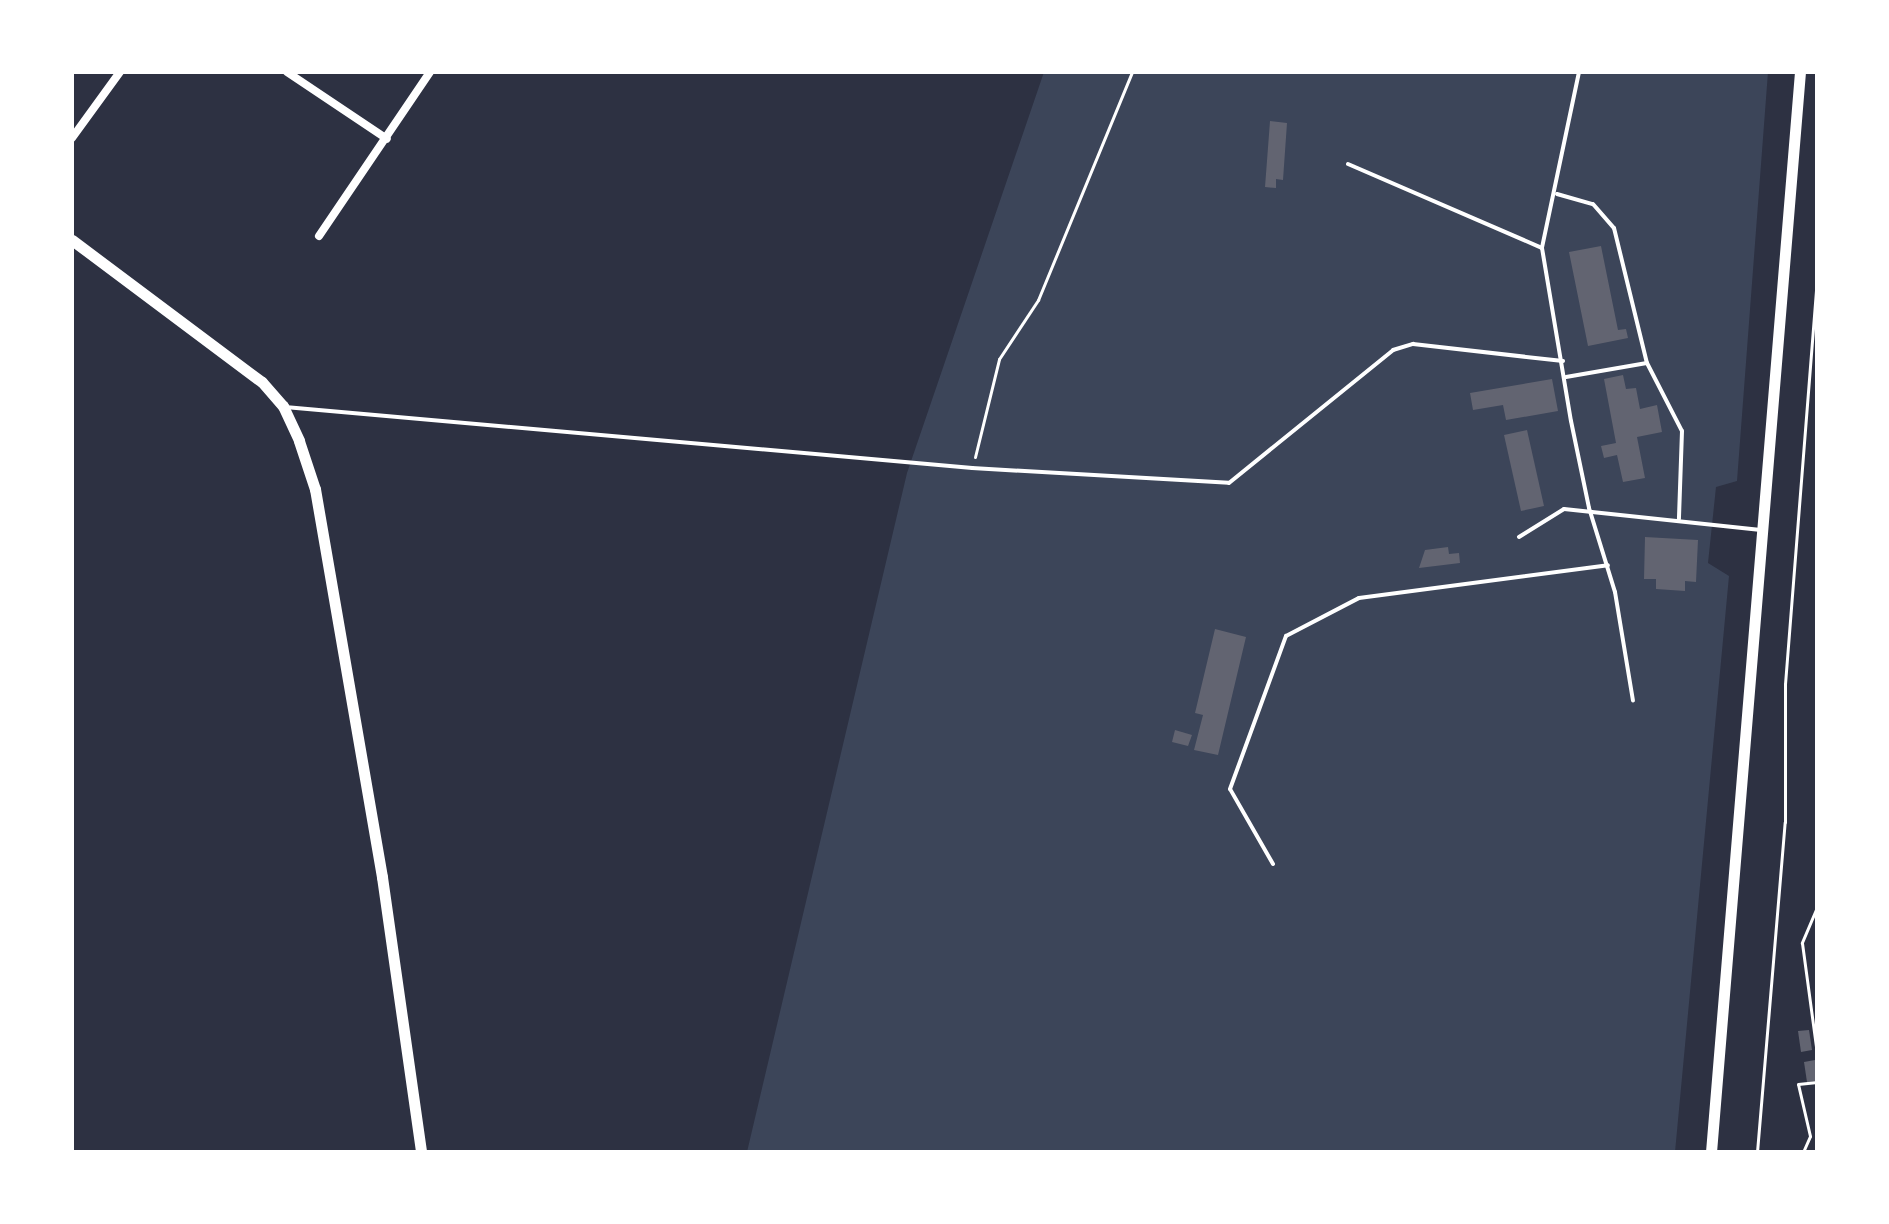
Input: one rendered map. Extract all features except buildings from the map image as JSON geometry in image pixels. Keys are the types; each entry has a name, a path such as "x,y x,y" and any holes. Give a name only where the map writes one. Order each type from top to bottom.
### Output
{"main road":[{"path":"1711,1152 1800,72"},
{"path":"72,240 262,382 283,406 315,489 382,877 421,1152"}],"street":[{"path":"72,138 120,72"},
{"path":"287,72 387,139"},
{"path":"319,236 430,72"}],"lane":[{"path":"1579,72 1557,194 1542,248 1589,508 1608,565 1633,701"},
{"path":"1348,164 1542,248"},
{"path":"1557,194 1593,204 1614,228 1647,363 1682,431 1679,519"},
{"path":"283,406 972,468 1229,483 1393,350 1413,344 1563,361"},
{"path":"1566,377 1647,363"},
{"path":"1519,537 1564,509 1589,508 1763,530"},
{"path":"1273,864 1230,789 1286,636 1359,598 1608,565"}],"path":[{"path":"972,468 999,359 1038,300 1132,72"},
{"path":"1757,1152 1785,822 1785,684 1817,275"},
{"path":"1817,907 1802,943 1817,1054"},
{"path":"1803,1152 1810,1136 1798,1084 1817,1082"}],"shaded area":[{"path":"1044,72 1768,72 1737,481 1716,487 1708,563 1729,576 1675,1152 747,1152 907,473"}]}
